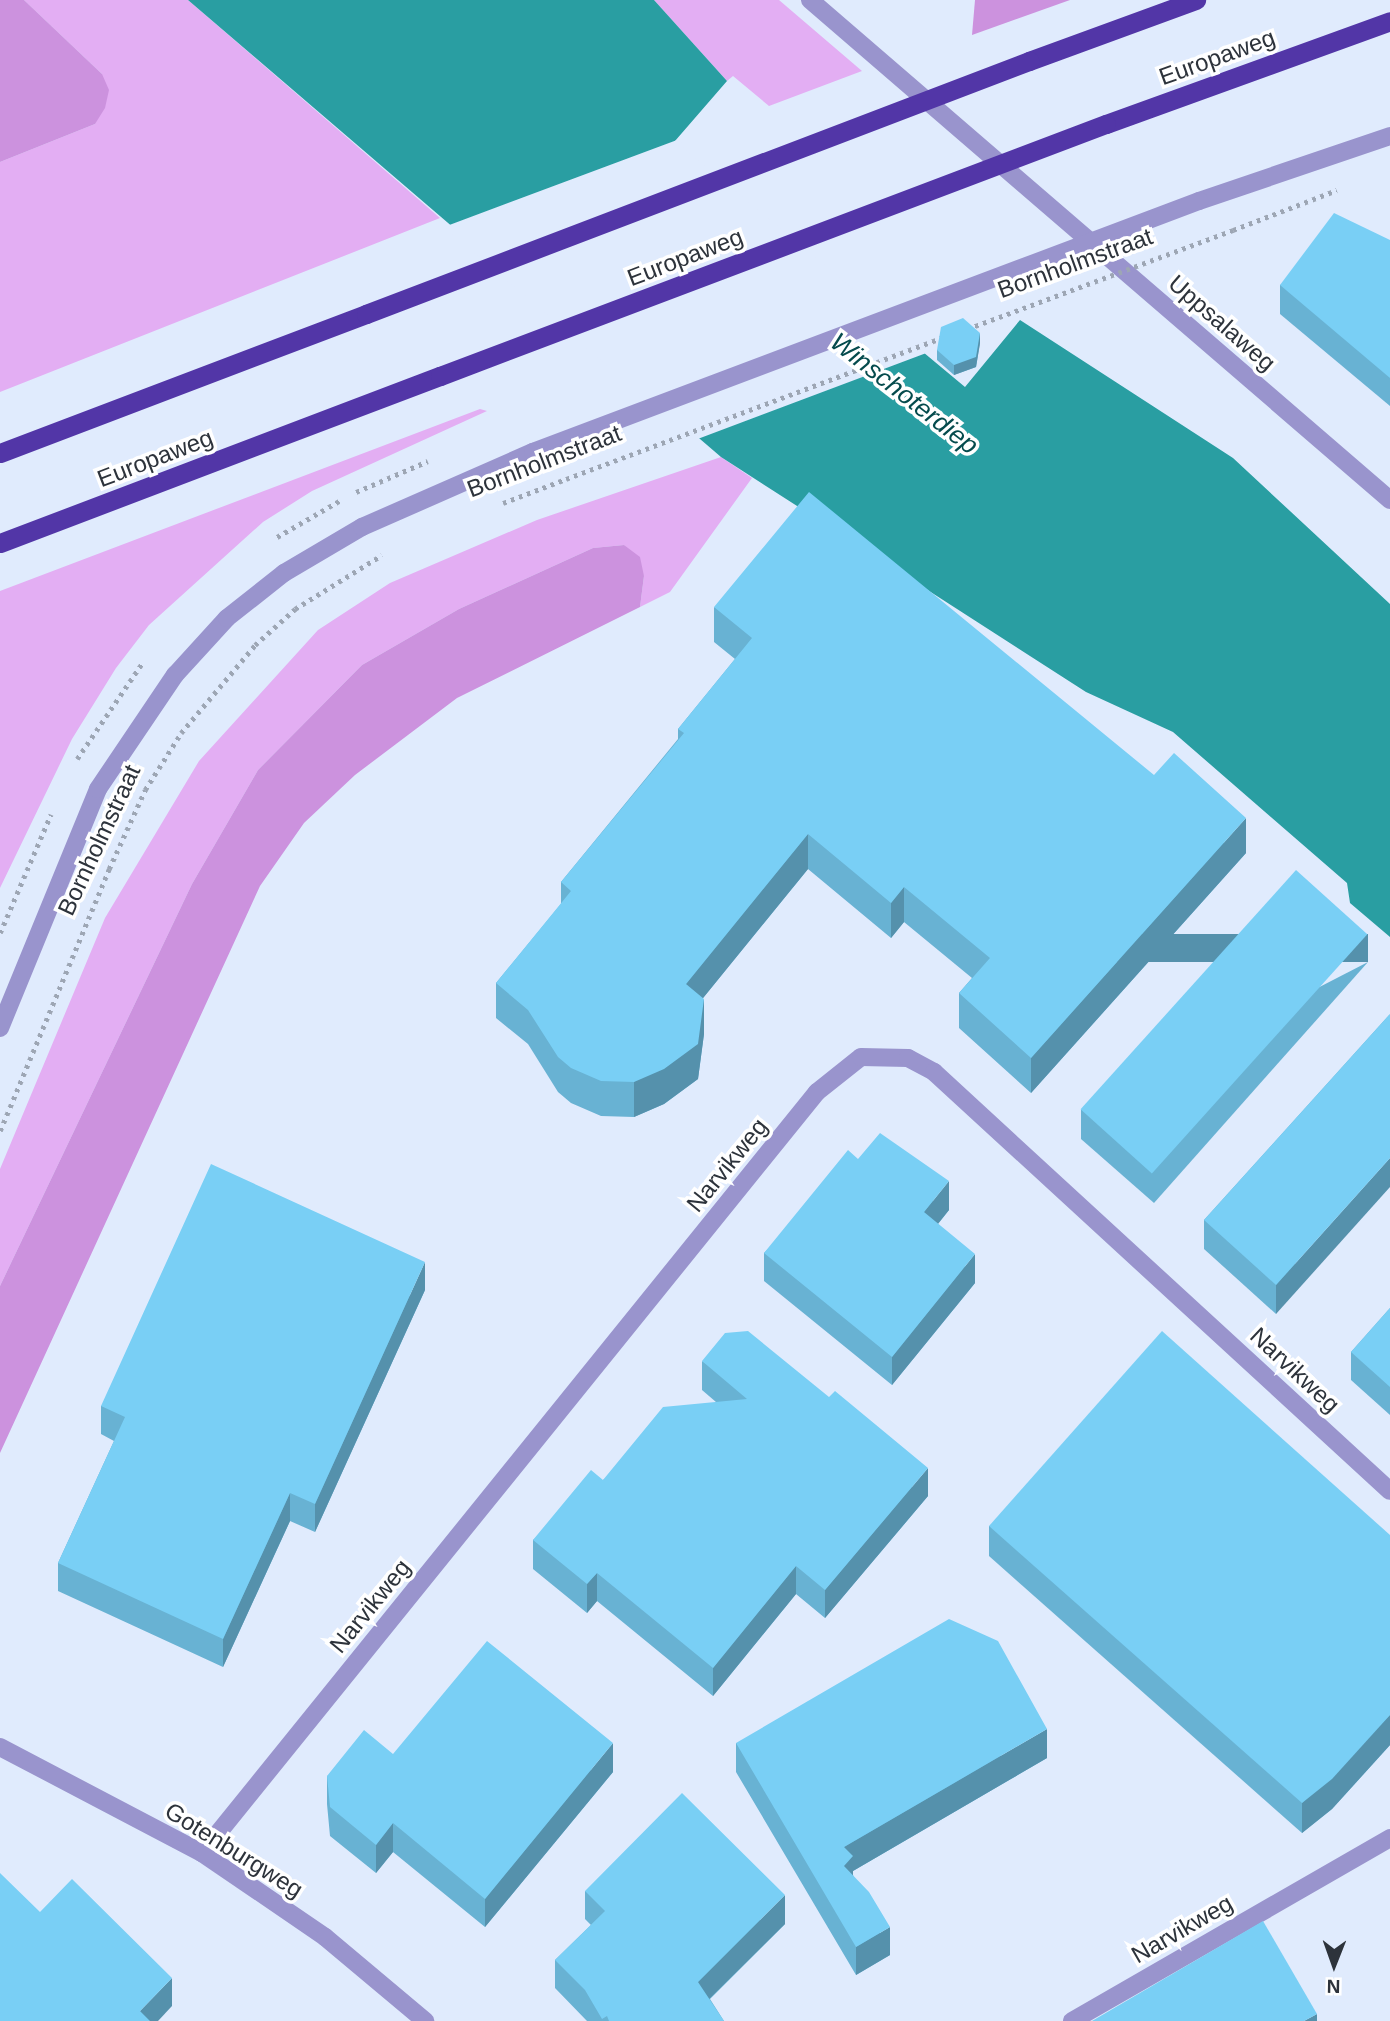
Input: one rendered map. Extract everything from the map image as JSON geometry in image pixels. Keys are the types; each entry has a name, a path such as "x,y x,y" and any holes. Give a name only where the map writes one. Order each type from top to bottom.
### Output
{"highway":[{"path":"0,453 1029,61 1196,0"},
{"name":"Europaweg","path":"0,543 1106,124 1390,21"}],"street":[{"name":"Uppsalaweg","path":"810,0 1390,500"},
{"name":"Bornholmstraat","path":"0,1028 98,789 130,735 184,665 227,618 284,573 362,527 533,452 1199,201 1390,136"},
{"name":"Narvikweg","path":"202,1853 817,1092 861,1057 908,1058 934,1072 1390,1490"},
{"name":"Gotenburgweg","path":"0,1747 202,1853 325,1937 425,2021"},
{"name":"Narvikweg","path":"1072,2021 1390,1838"}],"path":[{"name":"Bornholmstraat","path":"958,332 1341,189"},
{"name":"Bornholmstraat","path":"494,506 945,337"},
{"name":"Bornholmstraat","path":"0,1131 109,869 145,790 181,733 219,683 295,609 389,551"}],"shaded area":[{"path":"0,0 24,0 102,74 109,90 105,108 95,124 0,162"},
{"path":"24,0 188,0 440,218 0,392 0,162 95,124 102,74"},
{"path":"654,0 779,0 862,71 769,106 733,76 727,81"},
{"path":"975,0 1070,0 972,35"},
{"path":"480,409 487,411 312,491 263,522 149,625 116,668 72,739 0,888 0,591"},
{"path":"721,457 752,478 670,592 640,607 644,576 624,545 593,548 459,609 362,665 258,770 192,884 0,1286 0,1169 105,918 199,761 318,630 390,583 537,520"},
{"path":"624,545 640,557 644,576 640,607 457,698 355,775 304,823 260,886 0,1453 0,1286 192,884 258,770 362,665 459,609 593,548"}],"water":[{"name":"Winschoterdiep","path":"188,0 654,0 727,81 675,141 677,147 965,387 1020,320 1233,458 1390,604 1390,937 1350,903 1347,883 1173,732 1086,692 721,457"}],"pier":[{"path":"730,79 680,145 929,352 695,440 444,227 677,140"}],"building":[{"path":"1334,213 1390,240 1390,378 1280,285"},
{"path":"963,318 980,333 976,357 954,365 937,350 941,327"},
{"path":"809,492 1154,775 1174,753 1246,818 1031,1058 959,993 990,958 904,887 891,903 808,834 686,984 704,999 698,1044 664,1069 634,1082 601,1081 571,1068 558,1057 528,1010 496,983 571,891 561,882 684,733 678,729 752,638 714,607"},
{"path":"1296,870 1367,934 1152,1174 1081,1109"},
{"path":"1390,1014 1390,1158 1276,1285 1204,1220"},
{"path":"880,1133 949,1181 924,1212 975,1254 892,1357 764,1253 848,1150 858,1159"},
{"path":"211,1164 425,1262 315,1504 290,1493 223,1639 58,1563 125,1417 101,1406"},
{"path":"1390,1308 1390,1387 1351,1352"},
{"path":"748,1331 829,1397 835,1391 928,1468 825,1590 796,1566 713,1668 597,1573 587,1584 533,1540 591,1470 603,1480 663,1407 747,1399 702,1361 725,1333"},
{"path":"1162,1331 1390,1535 1390,1715 1332,1779 1302,1803 989,1526"},
{"path":"949,1619 998,1641 1047,1729 844,1847 853,1856 844,1866 869,1892 890,1927 856,1947 736,1743"},
{"path":"487,1641 613,1743 485,1899 393,1823 376,1845 330,1807 327,1776 364,1730 393,1754"},
{"path":"682,1793 785,1895 698,1982 724,2021 609,2021 607,2016 602,2019 585,1990 555,1960 605,1911 585,1891"},
{"path":"0,1873 40,1912 72,1879 172,1978 140,2011 150,2021 0,2021"},
{"path":"1263,1921 1317,2014 1304,2021 1092,2021"}]}
